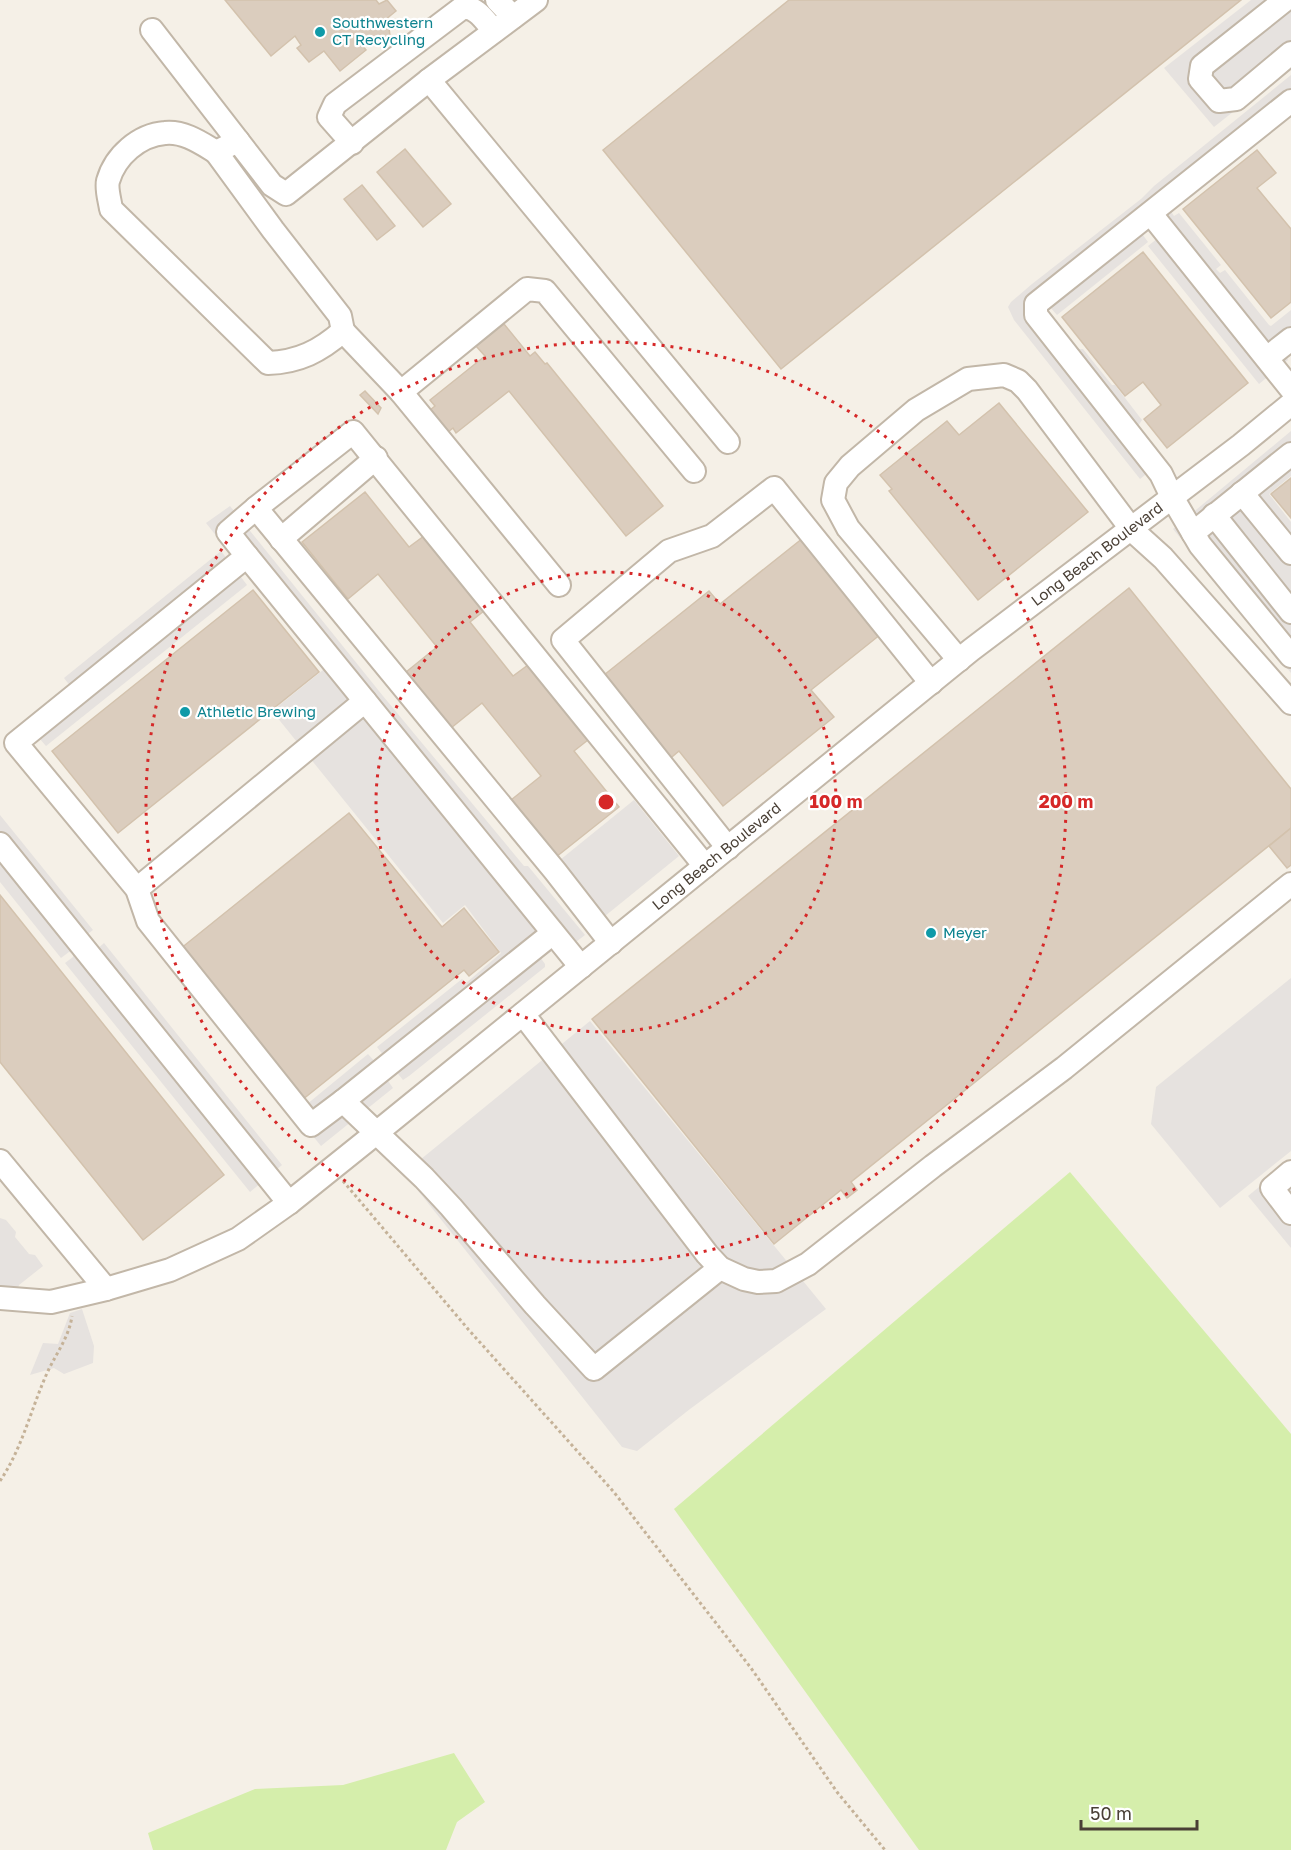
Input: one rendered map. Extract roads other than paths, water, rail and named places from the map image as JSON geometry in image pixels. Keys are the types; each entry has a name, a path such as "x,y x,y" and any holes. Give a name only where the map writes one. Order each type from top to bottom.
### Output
{"street":[{"path":"497,0 513,17"},
{"path":"152,30 272,185 286,194 429,80 536,0"},
{"path":"1285,0 1202,66 1200,79 1219,101 1236,99 1291,52"},
{"path":"354,141 329,117 335,104 462,8 469,7 477,12 494,31"},
{"path":"429,80 728,442"},
{"path":"1291,101 1036,304 1036,315 1161,474 1200,544 1291,656"},
{"path":"343,332 322,349 286,363 268,363 111,209 108,183 117,163 138,141 166,133 190,137 216,152 340,316 343,332 401,392 559,585"},
{"path":"216,152 238,141"},
{"path":"1151,214 1291,389"},
{"path":"401,392 527,289 545,291 693,471"},
{"path":"1267,358 1291,339"},
{"path":"960,660 848,528 833,500 836,483 850,466 916,410 968,379 1004,375 1018,381 1027,390 1132,530 1162,558 1291,703"},
{"name":"Long Beach Boulevard","path":"0,1298 51,1302 106,1289 170,1270 238,1239 333,1168 960,660 1241,446 1291,404"},
{"path":"580,967 228,532 256,508 353,432 705,866"},
{"path":"1193,533 1291,454"},
{"path":"281,539 376,458"},
{"path":"728,848 562,640 669,551 712,536 774,488 932,683"},
{"path":"1242,493 1291,553"},
{"path":"256,508 555,871 611,943"},
{"path":"1214,515 1291,612"},
{"path":"247,556 16,743 136,889 148,921 311,1125 553,933"},
{"path":"136,889 365,701"},
{"path":"0,844 289,1203"},
{"path":"523,1014 720,1268 744,1279 758,1282 776,1281 808,1264 933,1166 1064,1068 1291,884"},
{"path":"342,1101 438,1193 594,1369 720,1268"},
{"path":"0,1161 106,1289"},
{"path":"1291,1172 1272,1188 1291,1213"}],"place":[{"name":"Southwestern CT Recycling","path":"320,32"},
{"name":"Athletic Brewing","path":"185,712"},
{"name":"Meyer","path":"931,933"}]}
